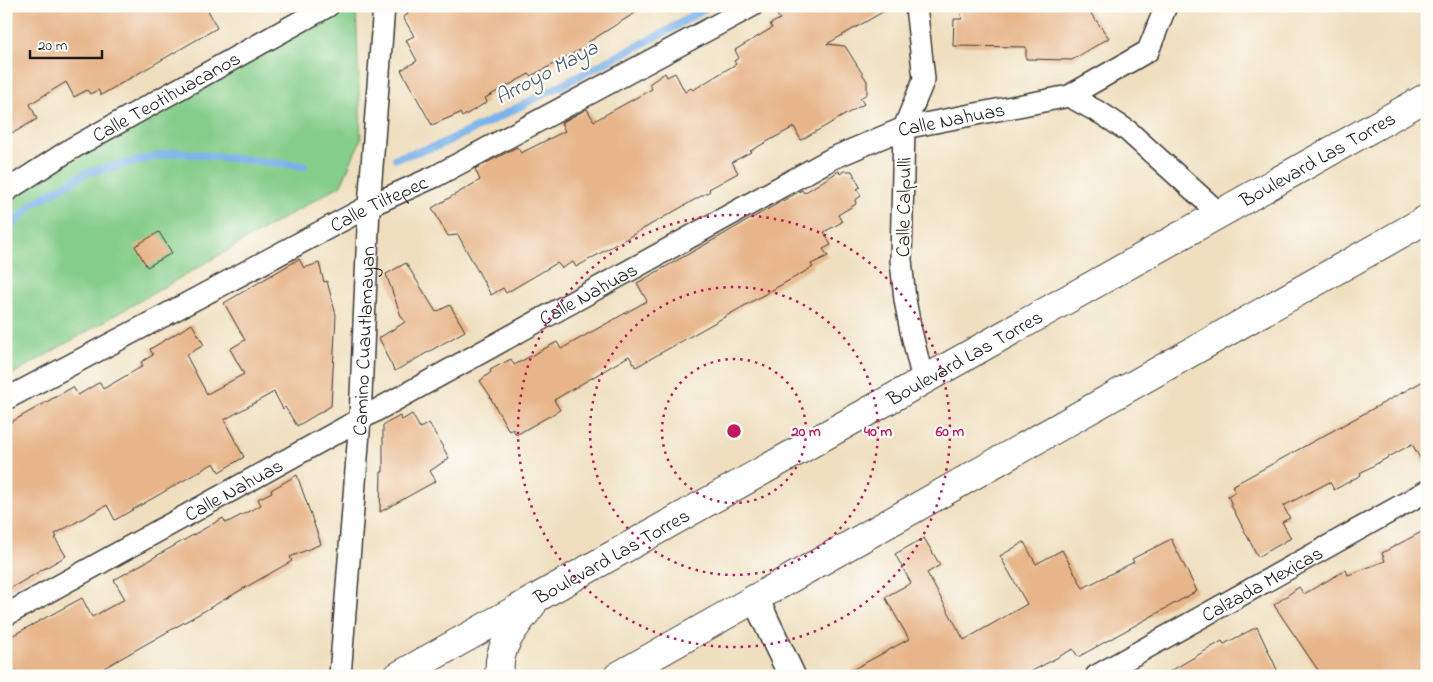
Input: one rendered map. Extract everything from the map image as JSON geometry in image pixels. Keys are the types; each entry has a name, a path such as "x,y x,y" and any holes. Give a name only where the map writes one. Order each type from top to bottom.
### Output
{"main road":[{"name":"Boulevard Las Torres","path":"398,676 1427,97"},
{"path":"618,676 1427,219"},
{"path":"500,676 499,664 504,645 538,598"}],"street":[{"name":"Calle Teotihuacanos","path":"6,191 71,148 328,6"},
{"name":"Camino Cuautlamayan","path":"340,676 360,420 369,206 384,6"},
{"name":"Calle Tiltepec","path":"6,399 369,206 436,176 752,6"},
{"name":"Calle Calpulli","path":"916,6 924,79 904,128 901,260 911,331 923,380"},
{"name":"Calle Nahuas","path":"6,615 817,167 904,128 1069,96 1148,51 1166,6"},
{"path":"1069,96 1128,131 1220,214"},
{"name":"Calzada Mexicas","path":"1096,676 1427,491"},
{"path":"755,598 792,676"}],"green space":[{"path":"348,6 356,6 361,139 341,185 6,378 6,203 74,156"}],"building":[{"path":"6,6 206,6 217,28 101,95 98,90 90,94 87,90 74,97 66,82 30,104 37,119 13,133 6,122"},
{"path":"404,6 646,6 587,43 588,45 580,50 531,76 529,74 485,98 487,102 462,117 460,113 432,125 401,70 417,61 406,40 414,36 403,17 408,14"},
{"path":"793,6 893,6 827,44 845,46 867,81 867,94 860,98 864,104 801,140 794,127 750,151 732,162 738,173 709,189 710,191 576,267 573,262 562,268 557,263 506,293 503,288 491,295 458,235 448,236 432,208 480,180 475,169 517,147 521,153 565,131 561,123 587,109 594,121 652,89 649,84 665,73 667,77 675,73 685,92 691,88 693,90 736,64 734,61 739,58 735,50 772,28 770,24 780,19 777,15"},
{"path":"959,6 1082,6 1087,12 1089,11 1109,38 1072,60 1026,59 1026,47 953,46 954,19 962,19"},
{"path":"839,171 840,174 844,171 852,171 860,187 857,189 861,196 855,200 856,204 838,215 842,222 824,232 831,245 823,249 828,256 811,264 813,267 636,367 629,356 554,400 560,410 516,435 513,429 509,431 480,381 491,372 490,370 511,359 514,365 557,342 561,349 647,301 637,283 802,190 804,193"},
{"path":"159,232 172,253 147,267 135,246"},
{"path":"299,259 304,268 319,263 324,282 327,281 336,315 331,406 297,426 285,407 283,409 274,392 224,420 244,457 219,472 214,463 115,520 107,505 55,534 57,537 55,538 66,556 6,591 6,425 73,387 78,395 100,382 103,389 143,366 141,362 153,355 150,349 192,324 204,345 186,355 207,394 244,374 230,349 245,340 224,303"},
{"path":"406,263 436,312 450,305 465,331 395,371 379,338 405,322 401,316 386,274"},
{"path":"1427,379 1427,470 1412,444 1334,490 1330,482 1283,506 1290,518 1282,522 1291,538 1258,557 1231,505 1228,496 1235,492 1232,486"},
{"path":"412,414 420,428 429,423 449,458 430,471 436,481 380,512 381,472 383,472 383,425 400,416 402,420"},
{"path":"297,475 321,544 290,557 292,561 90,676 6,676 6,639 82,598 92,617 125,599 114,580 223,518 226,523 261,505 258,499"},
{"path":"1427,529 1427,676 1322,676 1274,605 1299,587 1304,594 1346,570 1348,575 1385,561 1382,553"},
{"path":"924,538 940,565 927,573 964,640 1027,604 1000,556 1024,542 1036,564 1062,550 1083,588 1134,562 1132,559 1171,539 1197,591 1078,657 1073,649 1023,676 841,676 909,639 885,597 911,583 895,554"},
{"path":"1257,627 1280,676 1162,676 1222,641 1224,644"}],"waterway":[{"name":"Arroyo Maya","path":"396,158 437,146 493,120 669,30 708,6"},
{"name":"Arroyo Maya","path":"6,231 33,204 86,173 175,152 304,166"}]}
